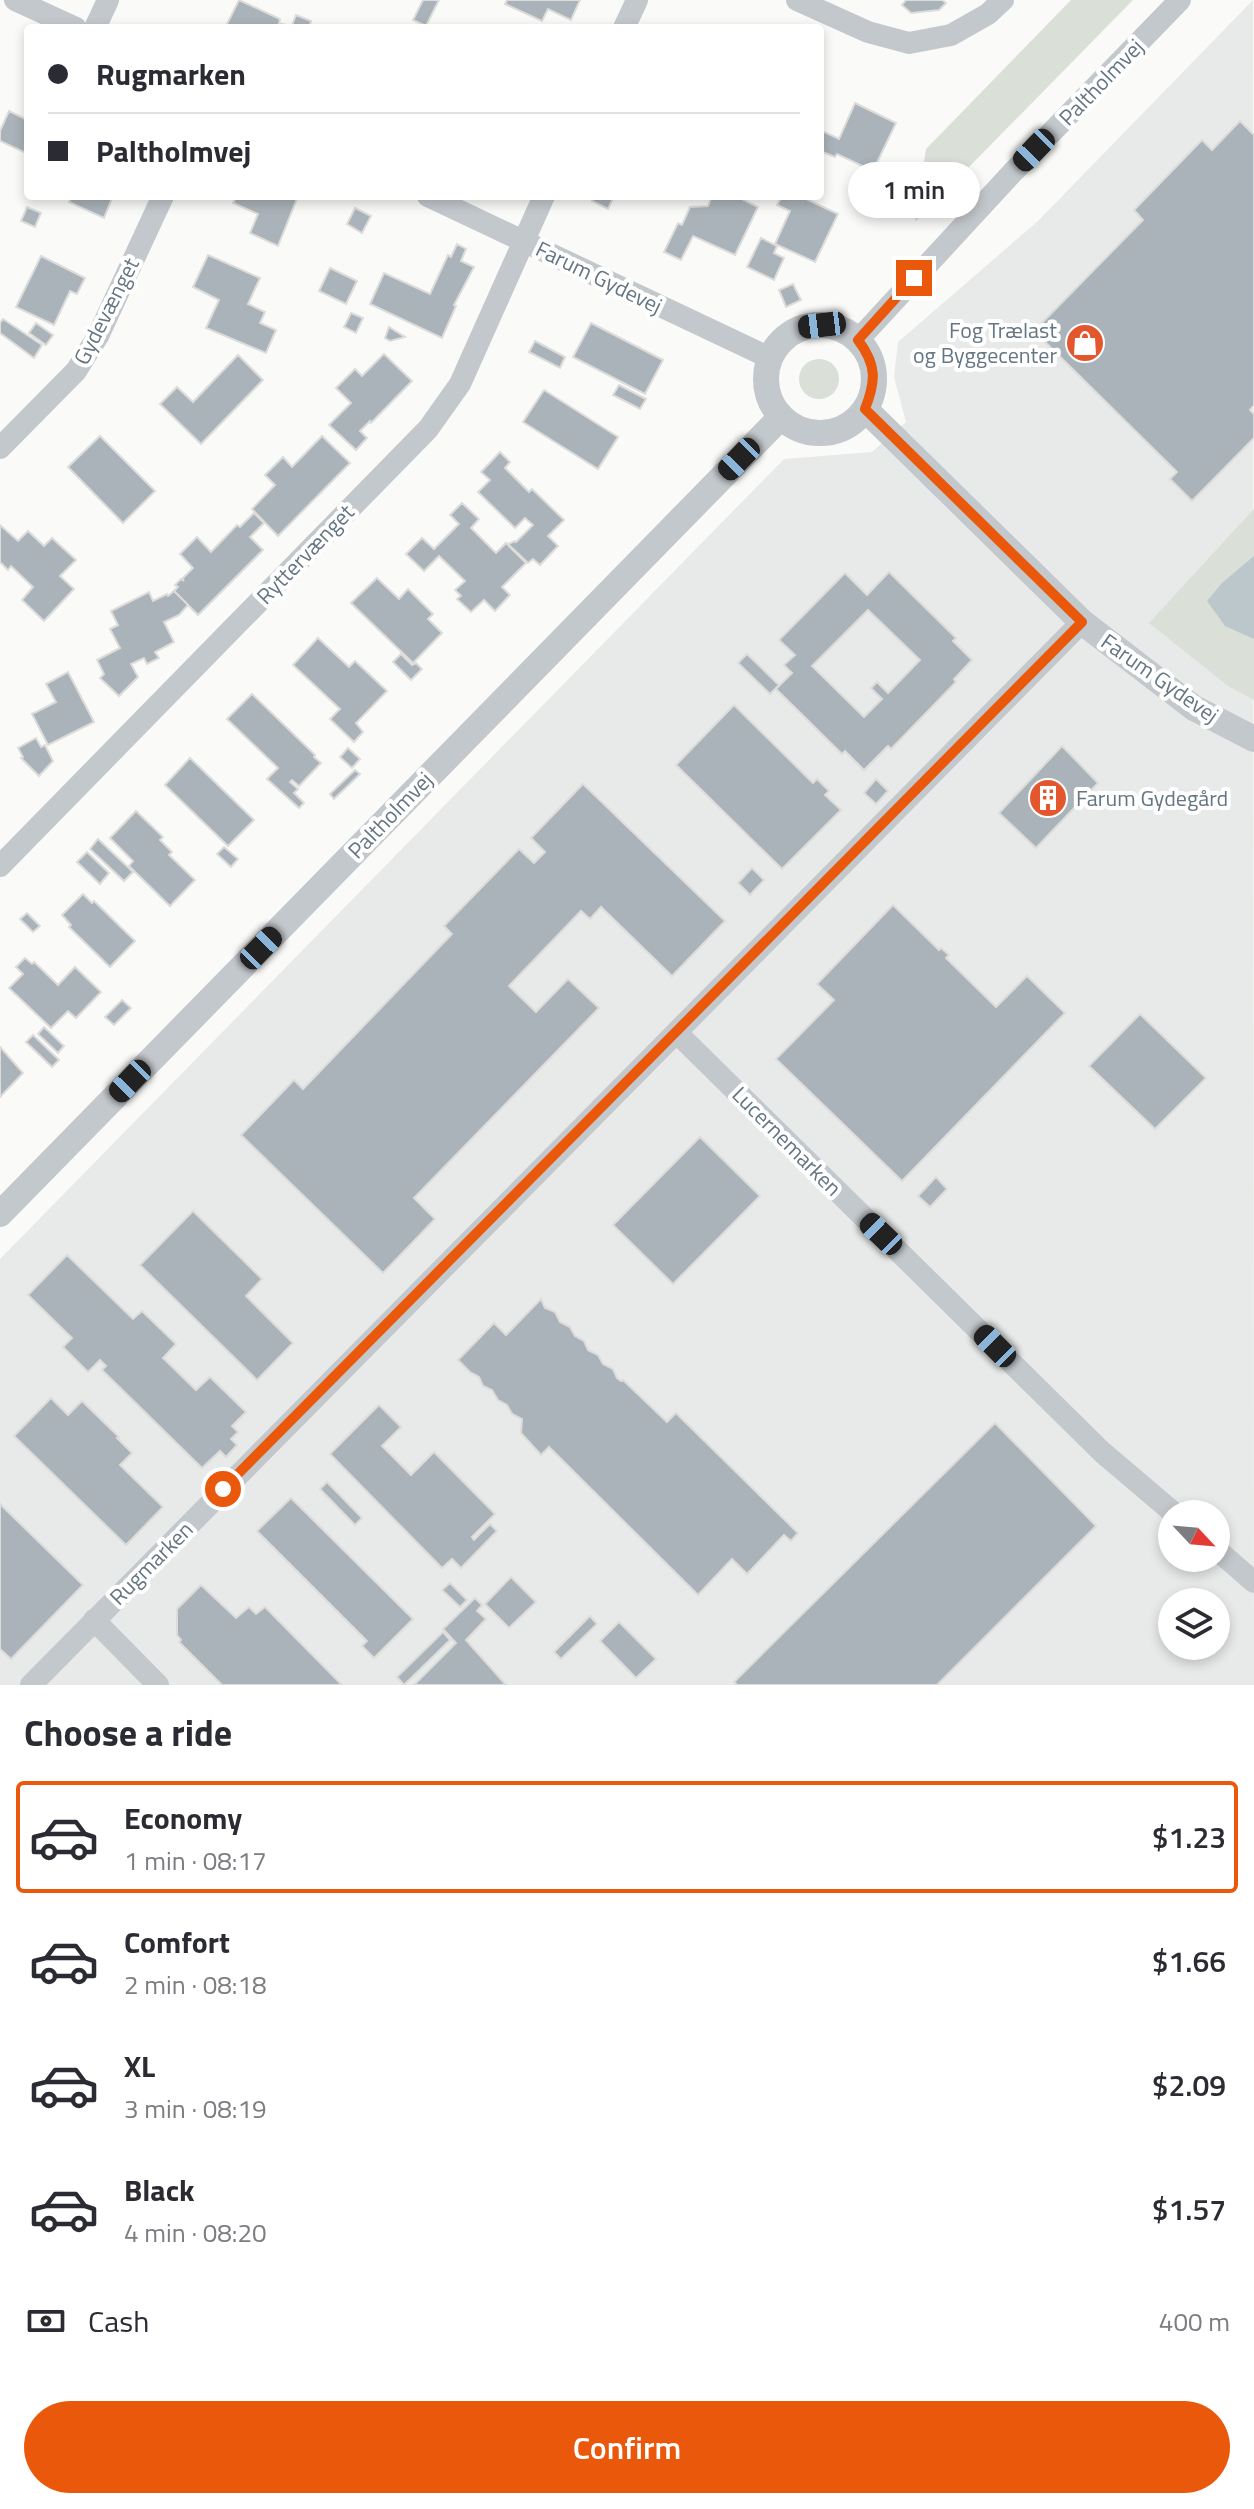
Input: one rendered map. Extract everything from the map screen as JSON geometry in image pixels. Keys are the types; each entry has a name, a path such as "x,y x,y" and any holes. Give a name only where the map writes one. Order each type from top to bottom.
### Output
{"street":[{"path":"15,0 67,24"},
{"path":"97,24 108,0"},
{"path":"626,24 637,0"},
{"path":"797,0 868,32 909,43 951,35 988,14 1003,0"},
{"name":"Paltholmvej","path":"858,340 1013,172 1180,0"},
{"name":"Gydevænget","path":"0,448 76,371 98,336 161,200"},
{"name":"Farum Gydevej","path":"437,200 770,358"},
{"name":"Ryttervænget","path":"0,866 428,429 460,384 542,200"},
{"path":"822,325 839,328 858,340 873,367 874,387 865,409 854,421 841,429 814,433 796,428 781,417 770,399 766,381 770,358 784,339 803,327 822,325"},
{"name":"Farum Gydevej","path":"865,409 1082,622 1194,708 1254,739"},
{"name":"Paltholmvej","path":"0,1214 781,417"},
{"name":"Rugmarken","path":"31,1685 1082,622"},
{"name":"Lucernemarken","path":"677,1033 1102,1452 1159,1500"},
{"path":"1230,1561 1254,1582"},
{"path":"94,1620 158,1685"}],"shaded area":[{"path":"1071,0 1133,0 915,222 926,149"},
{"path":"1253,0 1254,1685 0,1685 0,1259 784,459 872,452 906,422 894,377 898,342 1038,221"},
{"path":"819,359 833,365 839,379 833,393 819,399 805,393 799,379 805,365"},
{"path":"1254,509 1254,700 1228,686 1149,623"},
{"path":"1254,556 1254,639 1225,626 1207,601 1222,583"}],"building":[{"path":"239,0 280,19 279,23 282,24 227,24"},
{"path":"423,0 439,0 427,24 413,20"},
{"path":"507,0 580,0 571,20 548,9 542,21 505,4"},
{"path":"906,0 942,0 946,3 939,10 911,13 902,5"},
{"path":"296,15 311,21 310,24 293,24"},
{"path":"855,103 896,123 873,171 837,154 835,157 824,153 824,132 839,139"},
{"path":"9,111 24,118 24,152 0,141 0,131"},
{"path":"1240,121 1254,135 1254,405 1250,410 1254,414 1254,438 1192,501 1170,479 1177,472 1034,331 1143,220 1134,210 1202,140 1212,150"},
{"path":"70,200 111,200 104,218"},
{"path":"235,200 296,200 278,246 250,233 258,214 233,203"},
{"path":"592,200 612,200 608,209"},
{"path":"710,200 744,200 758,207 735,255 693,236 681,260 664,252 690,207 708,206"},
{"path":"780,200 808,200 838,214 815,262 775,244 790,211 777,205"},
{"path":"27,207 41,213 35,227 21,221"},
{"path":"355,208 371,216 362,233 347,224"},
{"path":"761,238 777,246 774,253 784,258 774,280 747,267"},
{"path":"457,244 466,249 461,261 474,267 454,305 442,338 370,304 384,273 430,294 448,255 451,257"},
{"path":"208,255 260,278 248,304 265,312 260,323 276,330 266,353 206,328 219,300 193,287"},
{"path":"41,256 85,278 77,294 70,291 54,325 16,307"},
{"path":"330,268 357,281 346,304 319,291"},
{"path":"793,284 801,300 786,307 779,290"},
{"path":"351,313 363,318 356,333 344,327"},
{"path":"3,319 42,345 34,358 0,333"},
{"path":"36,323 53,335 46,345 29,333"},
{"path":"591,323 663,360 645,394 573,357"},
{"path":"389,327 405,337 390,341 385,338"},
{"path":"535,341 565,357 560,368 529,352"},
{"path":"384,354 412,381 360,431 367,438 356,450 329,425 351,403 336,388 355,369 362,376"},
{"path":"238,355 263,380 201,444 160,404 177,387 193,402"},
{"path":"619,385 646,399 640,409 613,395"},
{"path":"544,390 618,437 598,469 523,422"},
{"path":"100,436 155,491 123,523 68,467"},
{"path":"322,436 350,463 278,536 252,509 275,485 265,475 283,457 292,467"},
{"path":"500,452 510,462 505,468 564,520 548,536 558,546 540,565 533,559 528,563 508,544 516,542 533,525 525,518 515,528 478,492 490,480 481,472"},
{"path":"462,503 479,519 471,528 496,553 506,543 526,563 502,587 510,595 495,611 484,600 471,612 457,599 461,596 455,590 465,581 439,556 424,571 406,554 422,538 434,549 459,524 450,515"},
{"path":"254,513 264,523 250,537 263,550 198,615 174,591 178,587 175,585 181,579 184,581 182,579 193,568 180,554 197,537 211,552 237,525 240,527"},
{"path":"0,525 18,541 28,531 44,546 52,538 76,560 60,576 74,589 44,621 22,600 33,587 11,566 8,570 0,562"},
{"path":"889,572 956,638 953,641 972,660 954,679 956,682 891,749 888,746 864,770 845,751 842,754 776,689 792,673 784,665 795,655 779,640 845,573 867,595","holes":["868,610 920,660 888,693 877,682 871,688 882,699 864,717 812,666"]},
{"path":"377,578 399,599 408,589 433,614 428,619 442,633 413,663 351,603"},
{"path":"174,591 188,605 179,615 164,622 174,642 155,652 159,658 147,664 144,658 131,664 138,677 119,696 100,678 104,674 97,660 120,648 110,629 118,625 111,611 149,592 153,601"},
{"path":"318,638 349,667 355,661 387,691 356,723 363,732 354,742 330,719 340,709 293,665"},
{"path":"401,654 412,665 416,663 422,669 411,680 393,662"},
{"path":"747,654 779,685 770,694 738,663"},
{"path":"68,672 94,722 48,745 32,714 56,702 46,684"},
{"path":"252,694 321,763 299,786 292,780 290,782 298,789 294,793 304,803 299,808 267,779 278,768 227,719"},
{"path":"734,705 813,783 817,779 829,791 825,795 841,810 782,869 676,765"},
{"path":"36,738 41,747 45,745 53,761 39,776 21,758 18,748"},
{"name":"Farum Gydegård","path":"1062,746 1098,783 1036,848 999,813"},
{"path":"348,748 360,759 352,768 340,757"},
{"path":"190,758 254,820 228,846 165,785"},
{"path":"355,770 360,774 334,799 330,794"},
{"path":"876,779 888,791 876,804 864,793"},
{"path":"583,784 725,921 672,976 601,907 590,919 581,911 509,986 536,1012 568,979 599,1008 414,1198 435,1219 383,1273 241,1135 294,1080 303,1089 452,934 444,926 519,849 534,863 545,852 531,838"},
{"path":"136,811 163,837 160,840 172,852 169,855 195,880 170,906 129,866 133,861 110,838"},
{"path":"98,839 133,872 124,881 90,849"},
{"path":"224,847 238,859 231,867 217,854"},
{"path":"87,852 109,873 100,884 77,862"},
{"path":"752,868 764,880 750,895 738,883"},
{"path":"83,894 135,941 110,967 69,927 71,925 62,915"},
{"path":"893,905 939,950 941,948 949,955 946,958 996,1007 1027,976 1065,1013 902,1181 776,1059 834,1000 817,984"},
{"path":"27,913 40,926 33,932 20,919"},
{"path":"25,958 32,964 34,962 58,985 75,967 101,992 76,1018 68,1011 51,1028 9,988 23,974 16,967"},
{"path":"122,1000 131,1008 114,1025 105,1017"},
{"path":"1140,1014 1206,1078 1155,1129 1089,1066"},
{"path":"44,1027 64,1046 58,1053 38,1034"},
{"path":"33,1035 59,1060 52,1067 26,1042"},
{"path":"0,1047 23,1073 0,1097"},
{"path":"700,1137 760,1196 673,1284 613,1225"},
{"path":"936,1177 947,1189 930,1207 918,1196"},
{"path":"193,1211 262,1279 246,1296 293,1343 257,1380 140,1265"},
{"path":"67,1255 133,1319 142,1311 176,1344 163,1358 196,1390 210,1377 246,1412 232,1426 238,1432 231,1439 237,1445 226,1457 220,1451 202,1468 102,1370 106,1366 100,1360 88,1372 63,1347 72,1338 28,1295"},
{"path":"541,1299 545,1308 555,1312 560,1322 584,1341 588,1350 598,1355 603,1364 613,1369 617,1378 623,1380 667,1422 676,1413 798,1533 791,1541 784,1535 747,1574 732,1559 698,1595 549,1447 541,1455 521,1433 522,1419 512,1414 492,1390 483,1386 479,1377 458,1360 494,1323 506,1335"},
{"path":"51,1398 68,1415 82,1401 119,1437 132,1453 120,1465 163,1507 126,1545 14,1436"},
{"path":"379,1405 401,1427 382,1446 411,1475 434,1452 495,1514 472,1537 474,1540 490,1524 497,1531 461,1568 452,1559 442,1568 330,1454"},
{"path":"995,1423 1096,1526 937,1685 737,1685 734,1682"},
{"path":"327,1482 362,1518 355,1525 320,1489"},
{"path":"291,1498 413,1619 374,1658 362,1646 367,1641 257,1531"},
{"path":"0,1504 83,1585 11,1659 0,1649"},
{"path":"511,1577 536,1602 509,1628 485,1604"},
{"path":"450,1583 467,1600 460,1607 442,1590"},
{"path":"201,1585 236,1618 249,1607 256,1614 265,1607 342,1685 222,1685 179,1642 181,1640 177,1635 177,1609"},
{"path":"475,1598 482,1605 477,1611 486,1619 466,1640 506,1685 414,1685 456,1643 443,1629"},
{"path":"590,1616 597,1624 561,1659 554,1652"},
{"path":"619,1622 656,1659 636,1678 600,1641"},
{"path":"443,1632 450,1640 404,1685 397,1677"}],"place":[{"name":"Fog Trælast og Byggecenter","path":"1085,343"},
{"name":"Farum Gydegård","path":"1048,798"}],"route":[{"path":"223,1489 1082,622 865,409 874,387 873,367 858,340 914,278"}]}
